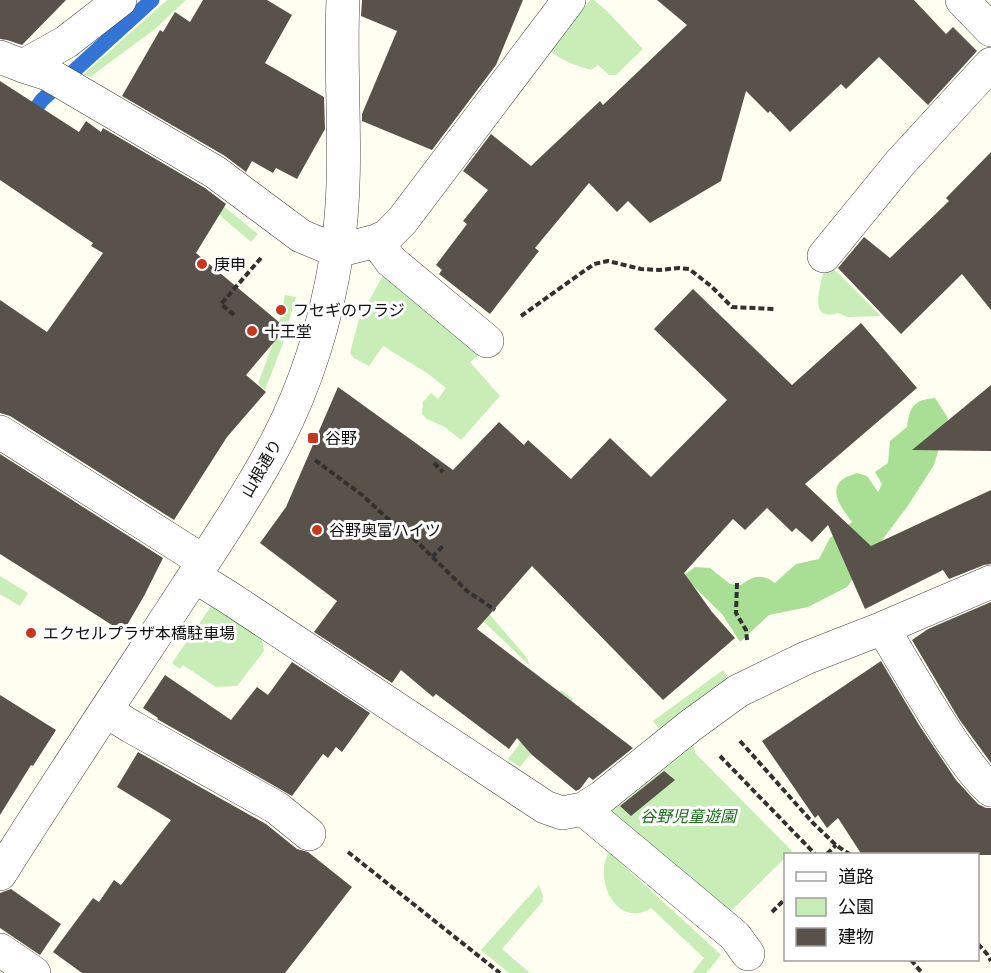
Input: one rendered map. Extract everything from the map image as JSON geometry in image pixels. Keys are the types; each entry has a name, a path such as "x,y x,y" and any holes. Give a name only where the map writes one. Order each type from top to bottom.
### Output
{"street":[{"path":"120,0 66,42 36,71 215,172 301,236 337,251 387,236 402,221 569,0"},
{"name":"山根通り","path":"0,874 254,482 299,393 327,303 337,251 342,187 343,0"},
{"path":"962,0 991,30"},
{"path":"824,256 900,163 991,64"},
{"path":"376,241 391,261 487,341"},
{"path":"0,432 199,569 238,603 546,807 562,813 583,809 602,797 738,691 806,658 884,628 991,582"},
{"path":"884,628 930,709 982,783 991,790"},
{"path":"106,711 277,808 309,834"},
{"path":"583,809 735,936 748,954"},
{"path":"0,950 34,973"}],"path":[{"path":"234,315 221,304 268,250 284,224"},
{"path":"487,341 594,264 608,261 659,270 689,268 732,307 774,309"},
{"path":"277,440 306,454 362,495 399,529 410,535 467,591 495,609"},
{"path":"434,463 443,472"},
{"path":"432,557 444,545"},
{"path":"737,583 736,613 746,630 748,645 768,676"},
{"path":"711,710 813,823 846,853"},
{"path":"713,749 813,853"},
{"path":"309,834 330,838 500,973"},
{"path":"829,853 836,846"},
{"path":"772,912 784,900"},
{"path":"979,945 991,961"},
{"path":"912,961 922,973"}],"green space":[{"path":"167,0 186,0 155,29 90,77 83,75"},
{"path":"590,0 594,0 606,10 643,49 616,75 609,75 598,65 591,70 574,64 550,51"},
{"path":"222,205 258,234 251,242 217,213"},
{"path":"830,265 881,316 847,317 838,313 830,315 821,312 818,304 820,287 824,272"},
{"path":"386,270 483,352 470,362 500,396 461,440 445,427 427,419 422,414 423,402 431,393 438,399 446,388 427,373 383,346 369,366 354,358 350,353 359,319"},
{"path":"285,295 296,297 282,346 265,390 258,383 274,340"},
{"path":"935,398 948,418 934,465 907,507 847,587 808,607 769,615 740,642 722,614 683,576 695,567 710,568 730,584 741,585 758,577 775,583 796,564 819,559 830,538 852,522 838,501 838,484 857,473 867,476 878,492 882,484 875,472 888,463 890,441 907,427 911,410 917,403"},
{"path":"0,576 28,593 20,606 0,594"},
{"path":"460,599 478,605 491,616 527,658 530,666"},
{"path":"212,605 262,639 264,651 237,686 216,687 183,665 180,669 172,663"},
{"path":"723,670 729,678 710,690 660,730 653,721"},
{"path":"561,690 573,699 520,767 508,759"},
{"name":"谷野児童遊園","path":"694,745 695,753 792,851 784,853 784,859 729,913 609,814"},
{"path":"609,852 721,955 706,973 692,973 704,958 651,908 638,913 627,912 618,907 606,887 604,875"},
{"path":"539,885 543,896 542,902 502,949 530,973 509,973 481,950"}],"building":[{"path":"0,0 66,0 22,45 0,39"},
{"path":"203,0 267,0 292,15 265,63 324,97 325,129 297,179 276,168 273,173 252,161 246,172 225,156 122,96 160,30 163,32 175,12 190,22"},
{"path":"362,0 523,0 496,65 432,150 362,121 362,114 397,31 361,16"},
{"path":"657,0 914,0 946,34 953,27 977,51 928,105 879,57 846,89 841,84 790,132 746,91 721,181 650,223 628,201 617,212 589,183 535,248 539,251 490,314 439,274 442,270 436,265 467,224 463,221 488,190 463,171 491,134 531,166 600,101 603,105 687,25"},
{"path":"0,81 79,132 86,121 101,132 103,128 205,188 226,204 196,253 286,328 246,375 266,392 227,437 174,520 10,416 0,413 0,300 47,332 103,253 91,246 93,243 0,180"},
{"path":"991,152 991,310 962,274 901,334 838,268 864,237 890,258 949,201 946,198"},
{"path":"693,289 792,385 861,323 917,388 805,484 871,546 991,490 991,564 949,579 943,570 865,609 828,525 812,542 796,528 792,532 767,508 745,530 733,519 684,573 712,612 735,638 663,700 532,566 477,629 633,748 593,780 589,777 576,791 532,755 517,738 509,749 436,694 433,697 401,670 392,683 314,632 337,601 260,543 286,507 338,387 453,470 499,422 524,445 528,440 571,479 610,438 651,477 727,400 654,329"},
{"path":"991,385 991,451 912,450"},
{"path":"0,454 163,558 123,632 0,554"},
{"path":"991,602 991,763 959,719 912,640 928,629"},
{"path":"881,661 919,725 956,780 978,804 991,808 991,855 979,855 979,853 861,853 838,818 827,828 818,815 815,818 762,741"},
{"path":"292,662 370,713 342,752 336,747 328,758 323,754 292,796 157,719 143,708 165,675 231,720 257,687 268,695"},
{"path":"0,695 56,730 0,815"},
{"path":"138,752 266,824 297,849 308,852 352,887 285,973 82,973 53,952 93,898 99,902 114,880 121,885 171,820 117,787"},
{"path":"664,771 675,780 631,816 620,806"},
{"path":"11,889 61,924 40,955 0,928 0,893"}],"waterway":[{"path":"27,121 42,100 152,0"}],"place":[{"name":"庚申","path":"202,264"},
{"name":"フセギのワラジ","path":"281,310"},
{"name":"十王堂","path":"252,331"},
{"name":"谷野","path":"313,438"},
{"name":"谷野奥富ハイツ","path":"317,530"},
{"name":"エクセルプラザ本橋駐車場","path":"31,633"}]}
